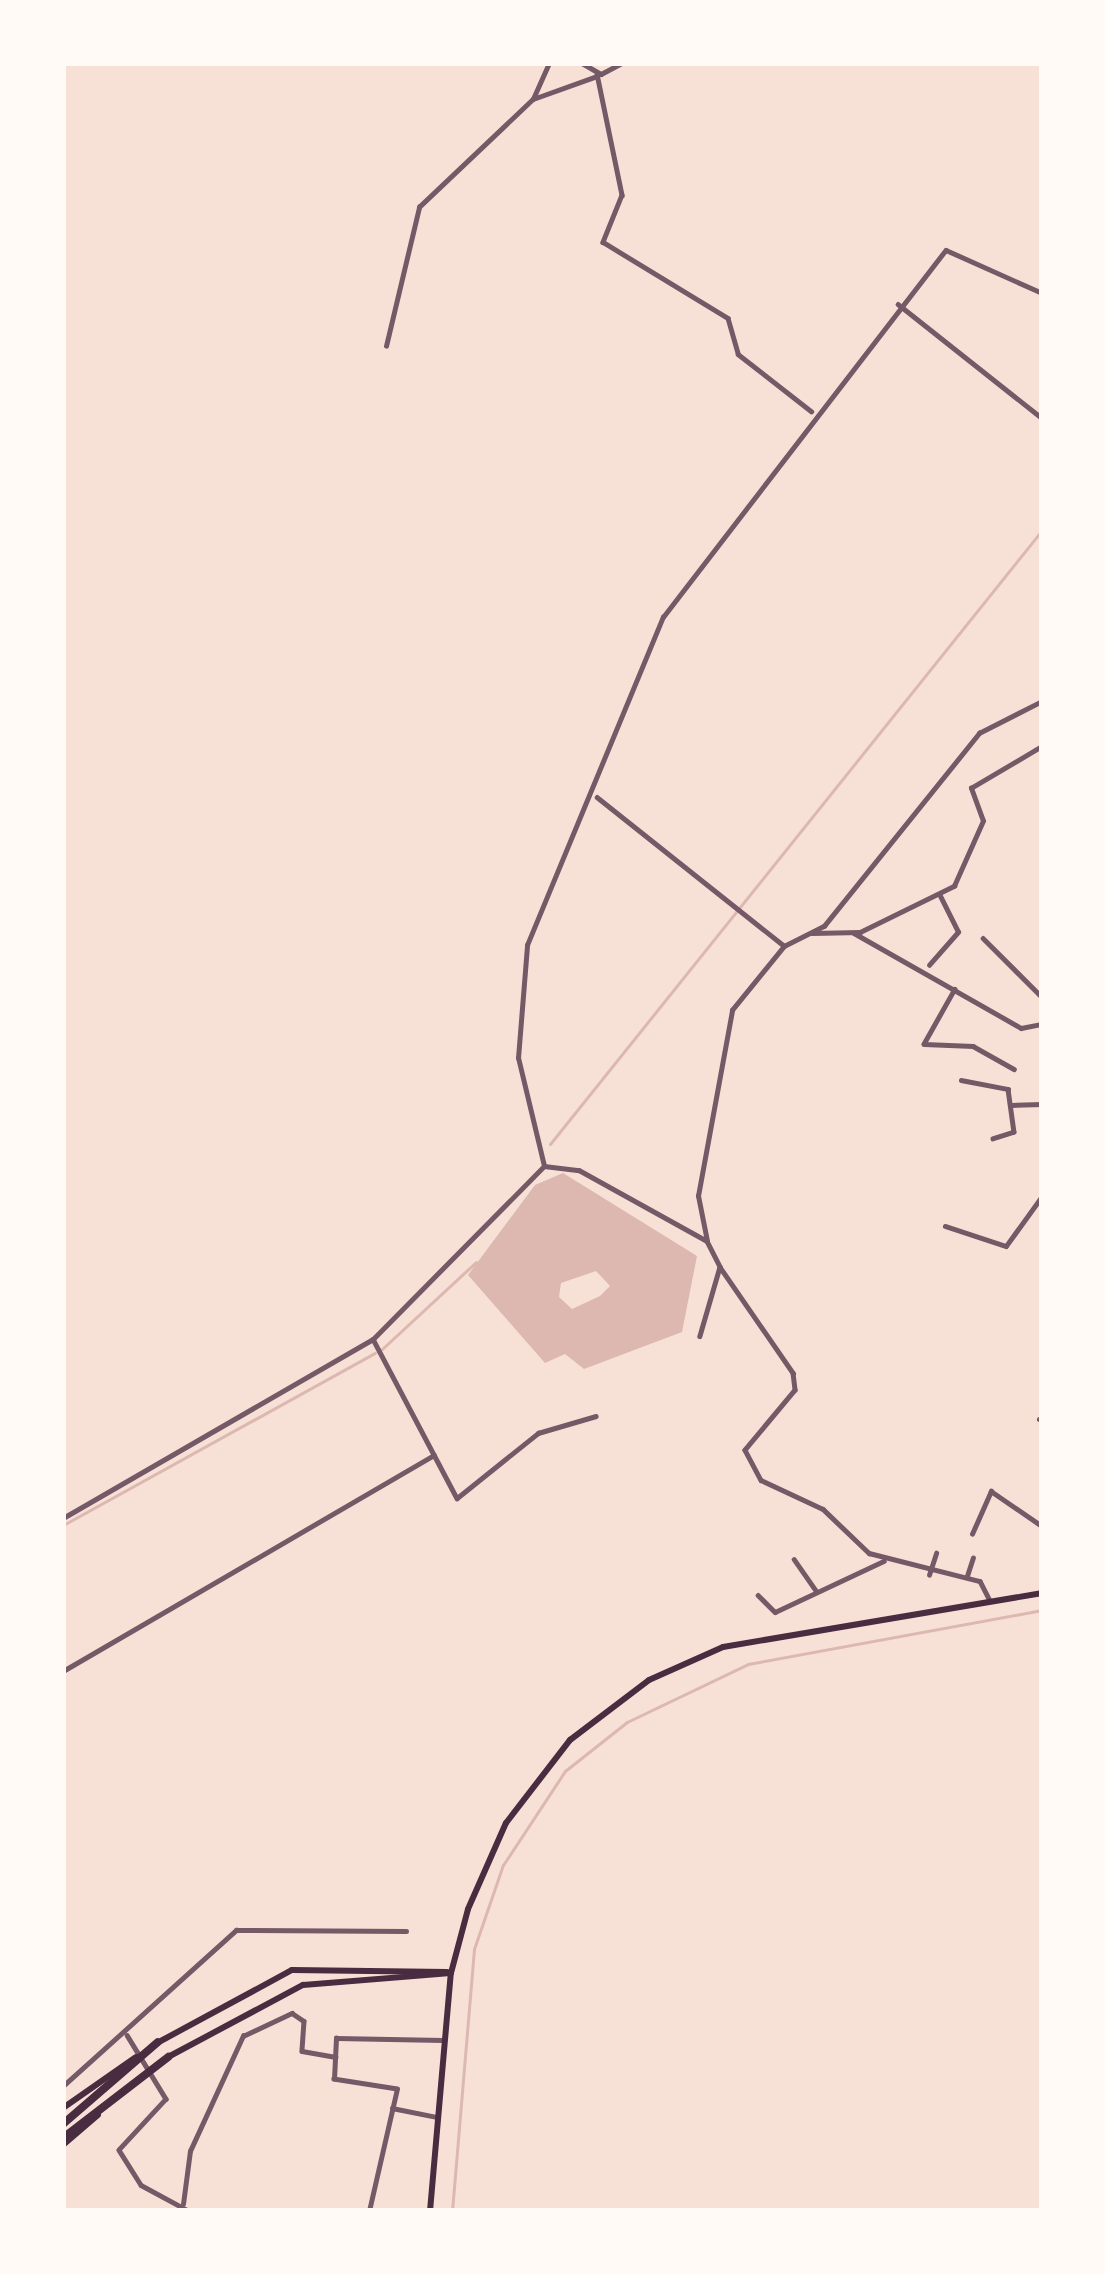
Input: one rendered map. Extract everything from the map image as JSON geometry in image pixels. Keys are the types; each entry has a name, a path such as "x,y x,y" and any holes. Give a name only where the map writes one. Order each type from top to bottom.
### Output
{"highway":[{"path":"63,2125 158,2042"},
{"path":"63,2142 169,2056"}],"main road":[{"path":"430,2211 451,1973 506,1823 613,1703 756,1636 1042,1592"},
{"path":"63,2108 158,2042 292,1970 451,1973"},
{"path":"169,2056 303,1985 451,1973"}],"street":[{"path":"386,346 419,207 532,99 549,63"},
{"path":"582,63 595,75 622,195 603,242 728,318 738,354 812,412"},
{"path":"532,99 622,63"},
{"path":"544,1166 518,1058 524,967 597,796 663,617 812,412 946,250 1042,293"},
{"path":"898,304 1042,418"},
{"path":"812,933 979,733 1042,701"},
{"path":"990,1600 966,1578 928,1575 884,1561 751,1467 745,1450 795,1390 794,1373 720,1267 707,1241 698,1196 723,1036 784,946 812,933 854,933 940,896 983,821 971,788 1042,746"},
{"path":"597,796 784,946"},
{"path":"929,966 958,932 940,896"},
{"path":"854,933 929,966 955,989 1021,1028 1042,1024"},
{"path":"983,938 1042,997"},
{"path":"955,989 924,1044 973,1046 1014,1069"},
{"path":"961,1080 1001,1082 1012,1105 1014,1132 993,1139"},
{"path":"1012,1105 1042,1104"},
{"path":"544,1166 579,1170 707,1241"},
{"path":"63,1518 373,1339 544,1166"},
{"path":"945,1226 1006,1246 1042,1196"},
{"path":"700,1336 720,1267"},
{"path":"373,1339 457,1498 538,1432 596,1416"},
{"path":"63,1672 434,1455"},
{"path":"972,1534 991,1491 1042,1526"},
{"path":"928,1575 937,1553"},
{"path":"966,1578 973,1558"},
{"path":"794,1559 817,1592"},
{"path":"758,1595 775,1612 884,1561"},
{"path":"63,2086 128,2037 198,1958 247,1926 406,1931"},
{"path":"128,2037 164,2083 162,2113 119,2150 142,2185 187,2209 190,2151 243,2036 292,2013 304,2020 302,2051 335,2057"},
{"path":"369,2211 394,2082 334,2079 342,2033 443,2040"},
{"path":"392,2108 437,2117"}],"shaded area":[{"path":"563,1173 697,1256 682,1332 584,1369 565,1354 545,1363 468,1275 535,1185","holes":["596,1271 610,1286 572,1309 559,1297 561,1283"]}],"waterway":[{"path":"550,1144 1042,530"},
{"path":"382,1349 476,1262"},
{"path":"65,1524 375,1353"},
{"path":"452,2211 474,1949 503,1865 565,1771 627,1722 748,1664 1042,1610"}]}
